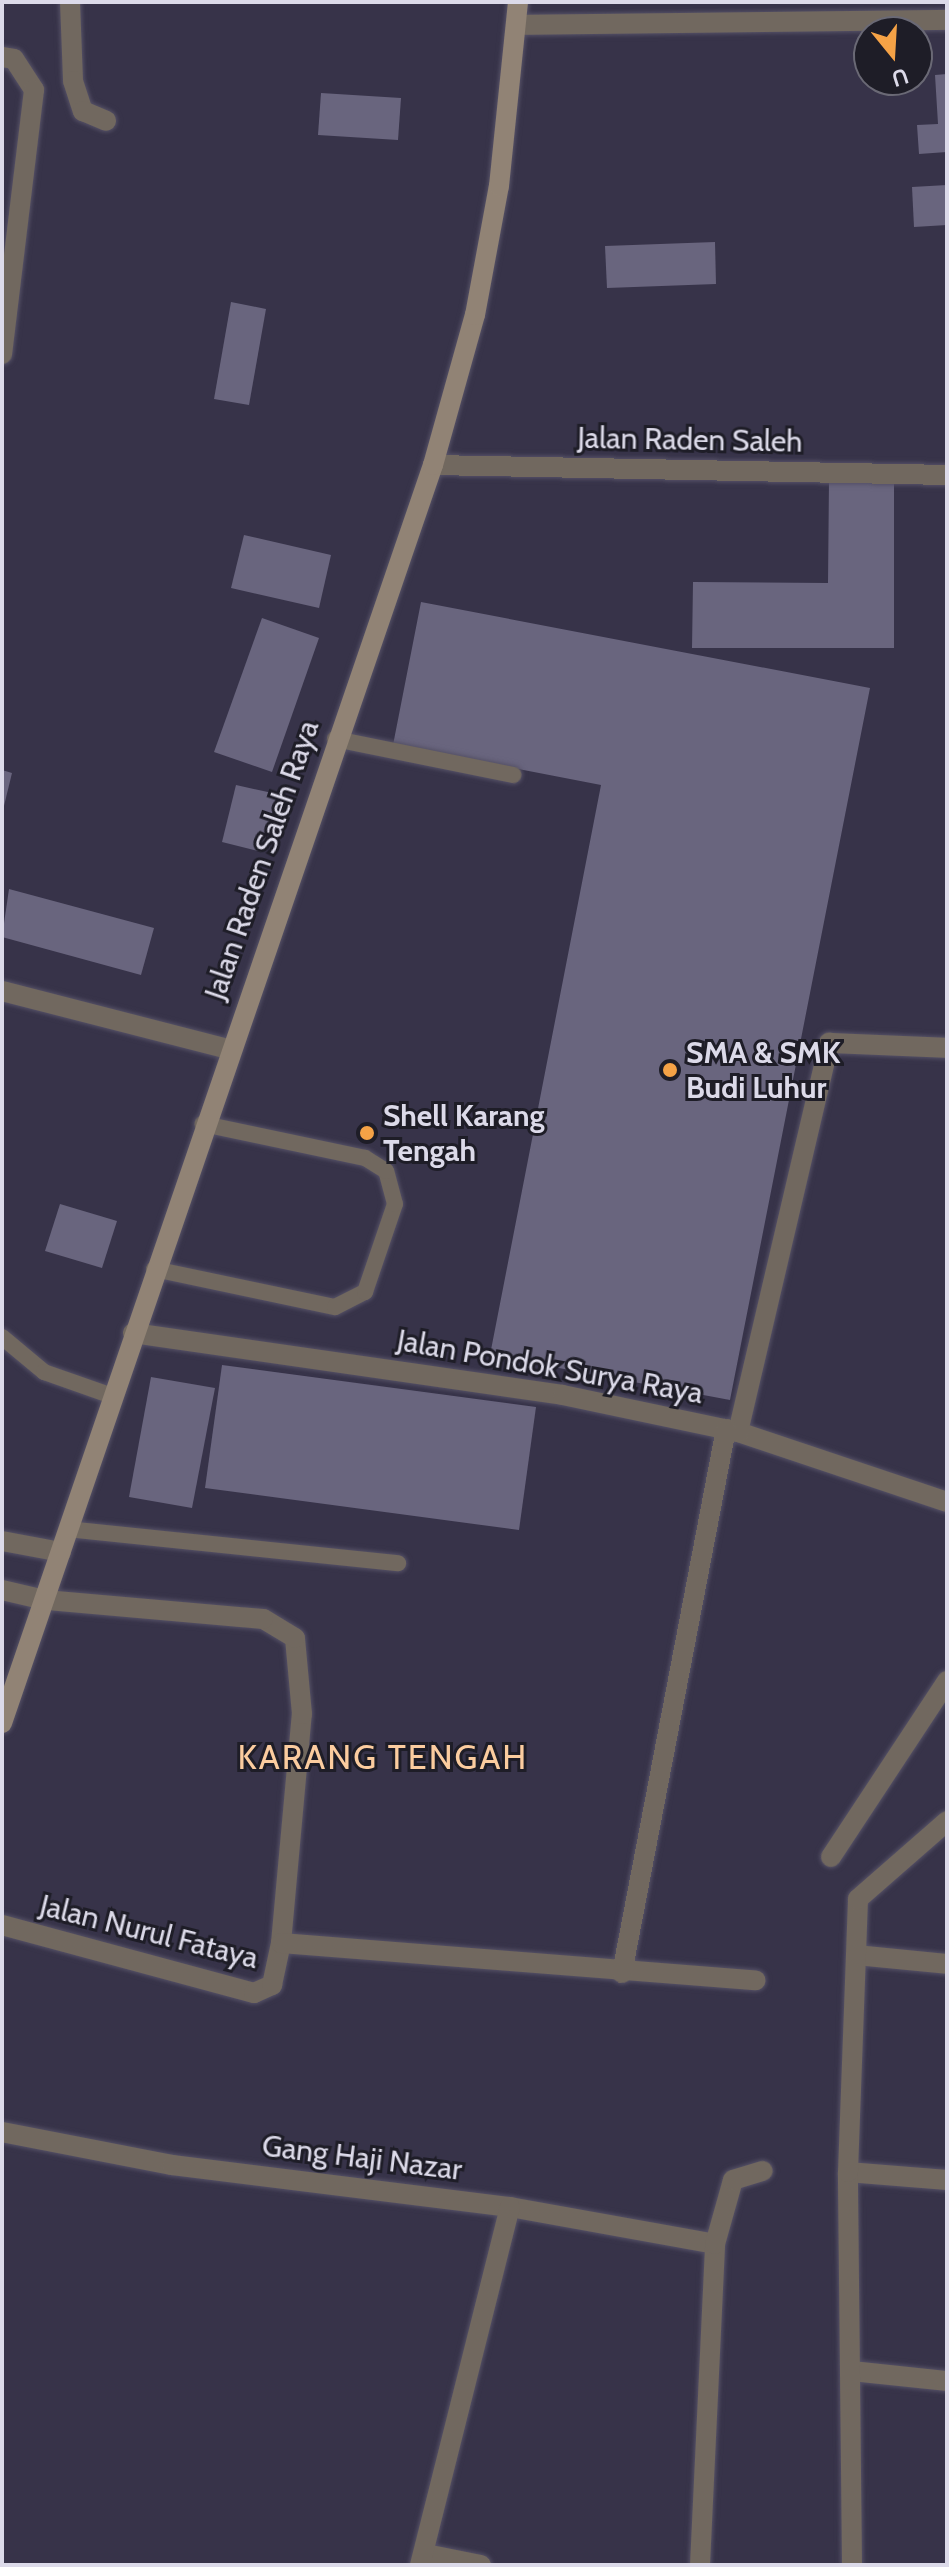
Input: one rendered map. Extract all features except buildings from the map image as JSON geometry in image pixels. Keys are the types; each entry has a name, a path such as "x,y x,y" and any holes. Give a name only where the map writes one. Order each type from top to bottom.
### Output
{"main road":[{"name":"Jalan Raden Saleh Raya","path":"2,1723 228,1049 433,465 478,301 518,25 518,2"}],"street":[{"path":"70,2 73,81 83,111 106,121"},
{"path":"518,25 947,20"},
{"path":"2,57 14,59 34,90 2,354"},
{"name":"Jalan Raden Saleh","path":"433,465 947,475"},
{"path":"2,991 228,1049"},
{"path":"622,1973 732,1430 829,1043 947,1048"},
{"name":"Jalan Pondok Surya Raya","path":"133,1333 563,1395 732,1430 947,1502"},
{"path":"2,1541 61,1552"},
{"path":"2,1590 45,1600 263,1619 295,1638 302,1714 281,1936 622,1973 756,1980"},
{"path":"831,1857 947,1681"},
{"path":"852,2565 848,2172 858,1899 947,1821"},
{"name":"Jalan Nurul Fataya","path":"2,1925 254,1993 272,1985 281,1936"},
{"path":"856,1955 947,1964"},
{"name":"Gang Haji Nazar","path":"2,2132 172,2165 510,2207 715,2244"},
{"path":"700,2565 715,2244 733,2180 763,2171"},
{"path":"848,2172 947,2180"},
{"path":"481,2565 423,2560 510,2207"},
{"path":"852,2371 947,2381"}],"lane":[{"path":"335,739 513,775"},
{"path":"154,1269 335,1307 365,1292 395,1204 386,1171 365,1158 203,1124"},
{"path":"2,1337 44,1372 112,1396"},
{"path":"67,1529 398,1563"}],"place":[{"name":"SMA & SMK Budi Luhur","path":"670,1070"},
{"name":"Shell Karang Tengah","path":"367,1133"}],"district":[{"name":"KARANG TENGAH","path":"383,1758"}]}
